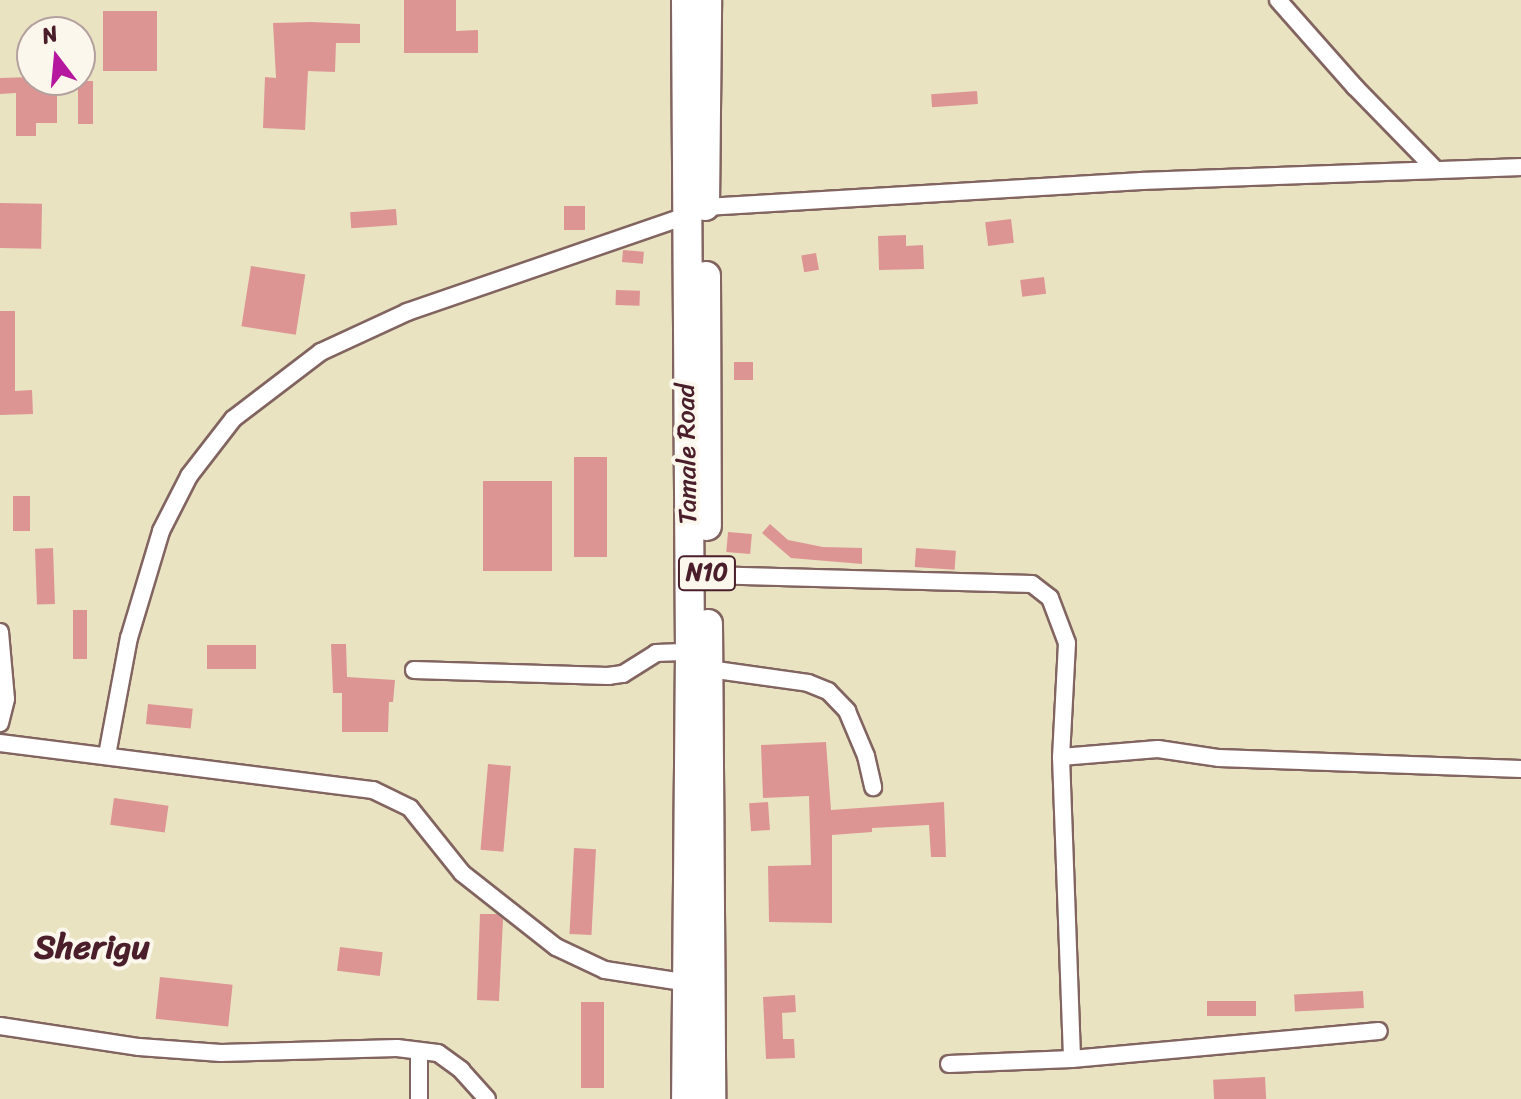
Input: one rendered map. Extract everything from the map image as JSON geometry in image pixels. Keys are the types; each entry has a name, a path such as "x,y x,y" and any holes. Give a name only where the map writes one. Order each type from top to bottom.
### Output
{"highway":[{"name":"Tamale Road","path":"686,0 697,47"},
{"name":"Tamale Road","path":"707,0 697,47 696,211 699,660 711,1099"},
{"name":"Tamale Road","path":"686,1099 699,660 707,575 697,451"}],"street":[{"path":"1278,0 1355,87 1435,169"},
{"path":"107,755 129,638 161,531 189,476 233,419 321,352 407,312 696,211 1435,169 1521,167"},
{"path":"707,575 1032,584 1050,598 1067,643 1061,757 1072,1059"},
{"path":"0,632 6,699 0,723"},
{"path":"414,670 608,676 623,674 656,653 808,683 828,691 847,711 866,756 873,787"},
{"path":"0,743 373,790 410,808 462,873 556,947 605,970 689,983"},
{"path":"1061,757 1158,749 1219,758 1521,769"},
{"path":"0,1026 139,1047 221,1053 438,1053 461,1070 487,1099"},
{"path":"949,1064 1072,1059 1379,1031"},
{"path":"419,1051 419,1099"}],"building":[{"path":"404,0 456,0 456,31 478,30 478,53 404,53"},
{"path":"103,11 157,11 157,71 103,71"},
{"path":"273,23 360,24 360,43 336,43 335,72 308,71 305,130 263,128 265,77 276,78"},
{"path":"0,78 16,78 16,93 0,94"},
{"path":"977,91 978,104 932,107 931,94"},
{"path":"16,96 57,96 57,123 36,123 36,136 16,136"},
{"path":"78,96 93,96 93,124 78,124"},
{"path":"0,203 42,204 41,249 0,248"},
{"path":"564,206 585,206 585,230 564,230"},
{"path":"396,209 397,225 351,228 350,212"},
{"path":"1011,219 1014,243 988,246 985,222"},
{"path":"906,235 906,246 923,245 924,269 879,270 878,236"},
{"path":"623,250 644,252 643,264 622,262"},
{"path":"816,253 819,270 804,272 801,256"},
{"path":"251,266 305,275 296,335 241,326"},
{"path":"1044,277 1046,294 1022,297 1020,280"},
{"path":"616,290 640,291 639,306 615,305"},
{"path":"0,311 15,311 15,391 32,390 33,414 0,415"},
{"path":"734,362 753,362 753,380 734,380"},
{"path":"574,457 607,457 607,557 574,557"},
{"path":"483,481 552,481 552,571 483,571"},
{"path":"13,496 30,496 30,531 13,531"},
{"path":"770,524 788,540 823,547 862,548 862,564 791,558 762,533"},
{"path":"728,532 752,534 750,554 726,552"},
{"path":"53,548 55,604 37,605 35,549"},
{"path":"916,548 956,551 955,570 915,567"},
{"path":"73,610 87,610 87,659 73,659"},
{"path":"331,644 346,644 347,677 395,680 393,702 389,702 388,732 342,732 342,693 333,693"},
{"path":"207,645 256,645 256,669 207,669"},
{"path":"148,704 193,709 191,729 146,724"},
{"path":"826,742 831,810 944,802 946,857 931,857 929,825 872,828 872,832 832,835 832,923 769,922 768,866 811,865 809,796 763,798 761,745"},
{"path":"488,764 511,766 503,852 481,850"},
{"path":"114,798 168,806 165,832 110,825"},
{"path":"768,802 770,830 751,831 749,803"},
{"path":"574,848 596,849 591,935 569,934"},
{"path":"480,914 497,914 503,919 499,1001 477,1000"},
{"path":"340,947 383,952 380,976 337,971"},
{"path":"160,977 233,985 228,1026 156,1019"},
{"path":"1363,991 1364,1008 1295,1012 1294,995"},
{"path":"795,995 796,1012 782,1013 783,1039 794,1039 795,1058 766,1059 763,997"},
{"path":"1207,1001 1256,1001 1256,1016 1207,1016"},
{"path":"581,1002 604,1002 604,1088 581,1088"},
{"path":"1265,1077 1266,1099 1214,1099 1213,1080"}],"district":[{"name":"Sherigu","path":"92,948"}]}
